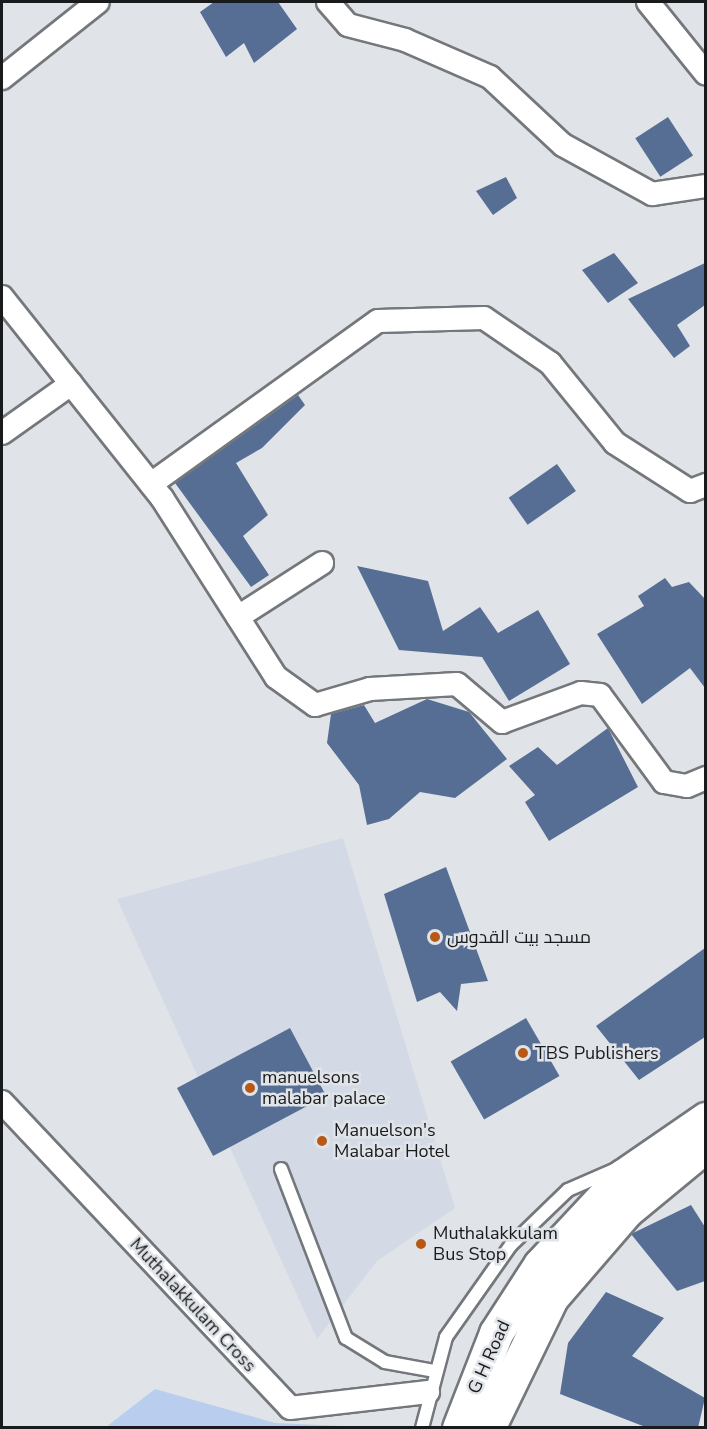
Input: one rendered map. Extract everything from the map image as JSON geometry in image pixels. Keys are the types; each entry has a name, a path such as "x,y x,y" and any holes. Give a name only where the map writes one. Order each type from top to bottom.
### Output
{"main road":[{"name":"G H Road","path":"489,1428 551,1298 626,1211 692,1144 705,1119"},
{"name":"G H Road","path":"459,1428 496,1333 540,1265 623,1176 692,1144"}],"street":[{"path":"2,78 98,2"},
{"path":"328,2 348,25 405,40 490,77 563,145 652,194 705,186"},
{"path":"648,2 705,74"},
{"path":"2,297 151,484 276,677 315,705 370,689 458,684 502,722 581,693 600,695 663,782 687,786 705,778"},
{"path":"151,484 378,321 484,318 550,363 615,443 690,491 705,485"},
{"path":"2,433 71,384"},
{"path":"238,617 322,563"},
{"name":"Muthalakkulam Cross","path":"2,1102 290,1408 431,1382"}],"lane":[{"path":"422,1428 431,1382 446,1337 511,1245 568,1190 692,1144"},
{"path":"281,1169 346,1338 385,1362 431,1382"}],"shaded area":[{"path":"343,838 455,1208 377,1261 317,1339 117,899"},
{"path":"155,1389 275,1423 366,1427 106,1427"}],"building":[{"path":"214,2 278,2 297,29 254,63 244,43 226,57 200,12"},
{"path":"668,117 693,156 660,177 635,138"},
{"path":"506,177 517,198 493,215 476,191"},
{"path":"614,253 638,283 608,303 582,270"},
{"path":"705,263 705,305 677,325 690,346 674,358 628,299"},
{"path":"298,395 305,405 262,448 236,463 268,515 243,536 269,575 251,587 175,483"},
{"path":"557,464 576,491 528,525 509,498"},
{"path":"357,566 428,581 443,631 480,607 498,633 538,610 570,664 509,701 482,657 399,650"},
{"path":"665,578 672,587 689,582 705,599 705,688 690,668 642,704 597,634 644,606 638,596"},
{"path":"427,699 469,712 507,759 455,798 420,792 389,819 367,825 359,785 327,743 331,714 364,705 375,723"},
{"path":"608,728 638,787 549,841 525,802 535,795 509,766 538,747 557,765"},
{"name":"مسجد بیت القدوس","path":"446,867 488,981 461,984 457,1011 440,992 417,1002 384,894"},
{"path":"705,948 705,1037 639,1080 596,1026"},
{"path":"526,1018 560,1076 484,1120 451,1062"},
{"name":"manuelsons malabar palace","path":"290,1028 326,1096 213,1156 177,1088"},
{"path":"691,1205 705,1227 705,1281 677,1291 631,1234"},
{"path":"606,1292 664,1318 632,1356 705,1398 698,1428 648,1428 560,1394 568,1343"}],"place":[{"name":"مسجد بیت القدوس","path":"435,937"},
{"name":"TBS Publishers","path":"523,1053"},
{"name":"manuelsons malabar palace","path":"250,1088"},
{"name":"Manuelson's Malabar Hotel","path":"322,1141"},
{"name":"Muthalakkulam Bus Stop","path":"421,1244"}]}
